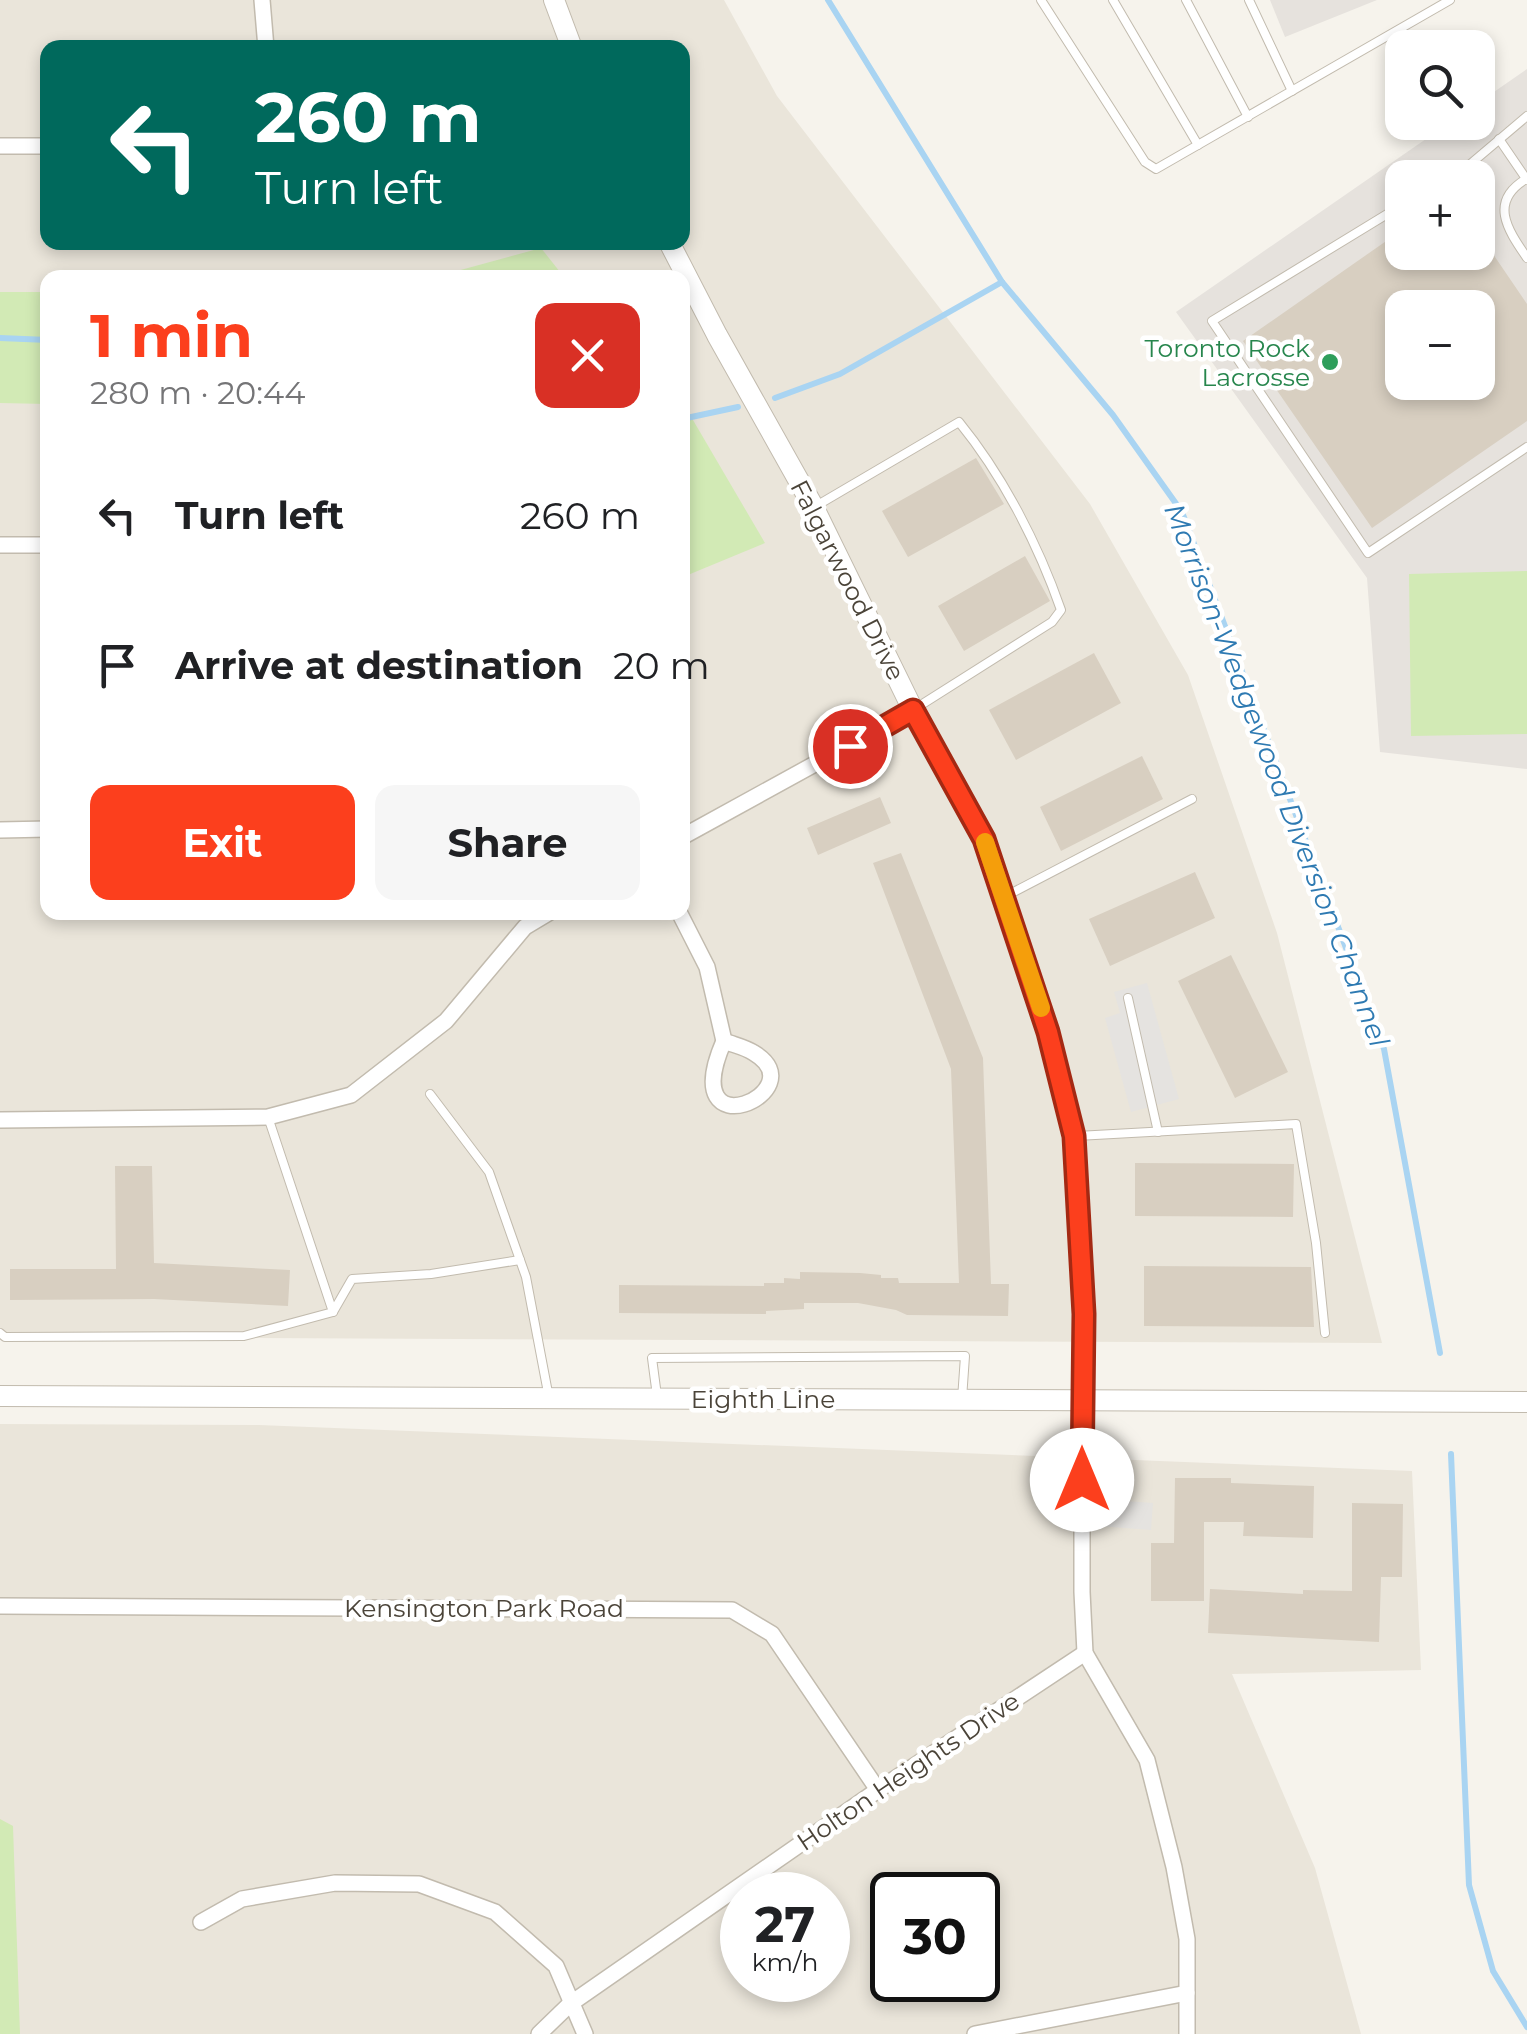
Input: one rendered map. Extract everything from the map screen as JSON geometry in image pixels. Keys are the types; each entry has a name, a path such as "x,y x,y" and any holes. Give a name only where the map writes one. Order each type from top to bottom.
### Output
{"street":[{"path":"262,0 265,40"},
{"path":"554,0 569,40"},
{"path":"0,146 40,146"},
{"name":"Falgarwood Drive","path":"690,283 814,508 913,710 984,839 1048,1032 1074,1136 1084,1314 1085,1652 1147,1760 1188,1939 1187,2034"},
{"path":"0,546 40,545"},
{"path":"690,833 913,710"},
{"path":"0,830 40,828"},
{"path":"0,1120 268,1117 351,1095 446,1021 526,927 537,920"},
{"path":"683,920 707,967 724,1041 712,1073 714,1091 728,1104 754,1103 767,1088 768,1069 756,1054 724,1041"},
{"name":"Eighth Line","path":"0,1396 1527,1402"},
{"name":"Kensington Park Road","path":"0,1606 732,1610 772,1634 878,1790"},
{"name":"Holton Heights Drive","path":"539,2034 570,2004 1085,1652"},
{"path":"201,1922 242,1899 334,1883 419,1884 496,1912 556,1966 584,2034"},
{"path":"976,2034 1187,1993"}],"lane":[{"path":"1041,0 1145,162 1156,169 1450,0"},
{"path":"1114,0 1198,146"},
{"path":"1186,0 1248,116"},
{"path":"1249,0 1292,91"},
{"path":"1472,160 1527,116"},
{"path":"1499,139 1526,180 1514,186 1505,203 1505,226 1527,258"},
{"path":"1385,215 1212,320 1368,552 1527,446"},
{"path":"814,508 959,422 982,450 1046,569 1061,610 1052,622 913,710"},
{"path":"1004,897 1192,798"},
{"path":"1128,998 1158,1132"},
{"path":"430,1094 488,1172 526,1277 549,1398"},
{"path":"268,1117 333,1312"},
{"path":"1074,1136 1296,1124 1316,1242 1324,1333"},
{"path":"0,1333 244,1336 333,1312 352,1279 432,1274 520,1260"},
{"path":"657,1400 652,1358 965,1356 962,1399"}],"shaded area":[{"path":"0,0 724,0 777,96 1090,504 1188,675 1277,933 1382,1343 0,1337"},
{"path":"1270,0 1377,0 1285,37"},
{"path":"1527,69 1527,769 1380,752 1367,578 1176,312 1385,167 1385,270 1495,270 1495,160 1396,160 1424,140 1495,140 1495,91"},
{"path":"1147,983 1179,1099 1131,1112 1105,1018 1120,1013 1114,992"},
{"path":"0,1424 259,1425 1412,1471 1421,1670 1232,1674 1315,1868 1361,2034 0,2034"},
{"path":"1100,1499 1153,1503 1151,1530 1098,1526"}],"green space":[{"path":"543,250 558,270 461,270"},
{"path":"0,292 40,292 40,404 0,403"},
{"path":"690,415 765,543 690,574"},
{"path":"1527,571 1527,734 1411,736 1409,574"},
{"path":"0,1819 13,1826 20,2034 0,2034"}],"building":[{"name":"Toronto Rock Lacrosse","path":"1385,242 1385,270 1495,270 1495,257 1527,304 1527,421 1372,528 1243,341"},
{"path":"976,458 1004,504 908,557 882,511"},
{"path":"1025,556 1050,601 964,651 938,606"},
{"path":"1094,653 1121,703 1016,760 989,710"},
{"path":"1142,756 1163,799 1061,851 1040,807"},
{"path":"880,797 891,823 818,855 807,828"},
{"path":"901,853 983,1058 991,1284 1009,1284 1008,1316 907,1315 858,1303 804,1303 804,1309 766,1314 619,1313 619,1285 764,1286 784,1283 784,1278 800,1279 800,1272 881,1275 898,1278 899,1283 959,1283 951,1069 873,863"},
{"path":"1195,872 1215,918 1110,966 1089,919"},
{"path":"1231,955 1288,1072 1235,1098 1178,981"},
{"path":"1135,1163 1294,1164 1293,1217 1135,1216"},
{"path":"115,1166 152,1166 154,1263 290,1270 288,1306 154,1299 10,1300 10,1269 116,1269"},
{"path":"1144,1266 1311,1267 1314,1327 1144,1326"},
{"path":"1175,1478 1231,1478 1231,1483 1314,1486 1313,1538 1243,1536 1244,1522 1204,1522 1204,1601 1151,1601 1151,1543 1174,1543"},
{"path":"1352,1503 1403,1504 1402,1577 1381,1577 1379,1642 1208,1633 1210,1589 1303,1594 1303,1590 1352,1591"}],"waterway":[{"name":"Morrison-Wedgewood Diversion Channel","path":"828,0 1002,282 1113,415 1182,512 1384,1049 1440,1353"},
{"path":"775,398 840,374 1002,282"},
{"path":"0,338 40,340"},
{"path":"690,417 738,407"},
{"name":"Morrison-Wedgewood Diversion Channel","path":"1451,1454 1469,1885 1493,1971 1527,2027"}],"slow traffic":[{"path":"985,842 1041,1008"}],"place":[{"name":"Toronto Rock Lacrosse","path":"1330,362"}],"route":[{"path":"850,746 913,710 984,839 1048,1032 1078,1167 1084,1314 1082,1480"}]}
